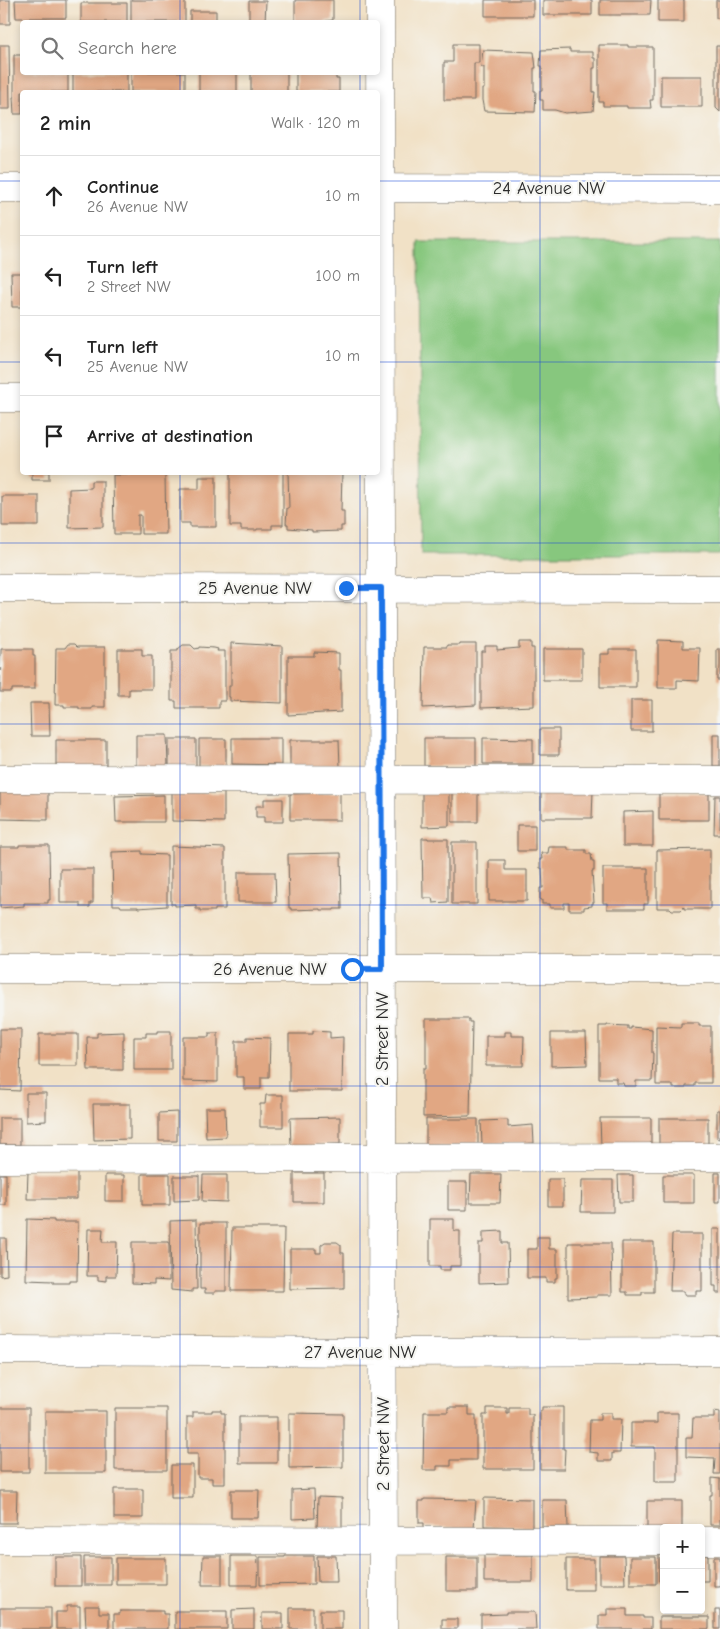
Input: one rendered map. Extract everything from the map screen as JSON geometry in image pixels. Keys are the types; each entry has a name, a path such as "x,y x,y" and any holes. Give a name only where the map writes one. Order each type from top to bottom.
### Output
{"street":[{"name":"2 Street NW","path":"380,0 380,20"},
{"name":"2 Street NW","path":"380,75 380,90"},
{"path":"0,188 20,188"},
{"name":"24 Avenue NW","path":"380,188 720,189"},
{"path":"0,398 20,398"},
{"name":"2 Street NW","path":"380,475 383,1629"},
{"name":"25 Avenue NW","path":"0,588 720,589"},
{"path":"0,779 382,778 720,780"},
{"name":"26 Avenue NW","path":"0,969 720,969"},
{"path":"0,1159 720,1157"},
{"name":"27 Avenue NW","path":"0,1350 720,1351"},
{"path":"0,1540 660,1541"},
{"path":"705,1541 720,1541"}],"green space":[{"path":"419,242 720,242 720,555 421,555"}],"building":[{"path":"0,0 10,0 10,24 0,24"},
{"path":"15,0 66,0 66,18 16,18"},
{"path":"131,0 185,0 185,20 131,20"},
{"path":"295,0 333,0 333,20 295,20"},
{"path":"485,0 533,0 533,16 485,16"},
{"path":"543,0 592,0 592,15 543,15"},
{"path":"600,0 651,0 650,15 600,15"},
{"path":"658,0 684,0 684,22 658,22"},
{"path":"716,0 720,0 720,18 716,18"},
{"path":"249,1 266,1 265,20 249,20"},
{"path":"81,3 127,3 127,20 81,20"},
{"path":"190,11 216,11 216,20 190,20"},
{"path":"453,44 479,44 479,63 474,63 474,100 444,100 444,62 453,62"},
{"path":"0,45 9,45 10,109 0,109"},
{"path":"599,45 653,47 653,100 650,100 651,108 603,106 603,102 599,102"},
{"path":"716,46 720,46 720,112 716,108"},
{"path":"570,49 570,52 593,52 595,68 593,68 593,92 595,92 593,111 565,113 555,110 543,110 543,100 540,100 540,90 542,90 541,50"},
{"path":"483,50 534,52 536,68 534,68 535,112 484,111 482,89 484,89 484,67 481,67"},
{"path":"14,55 20,55 20,75 68,75 68,90 20,90 20,114 14,114"},
{"path":"73,75 127,75 127,90 73,90"},
{"path":"131,75 185,75 185,90 131,90"},
{"path":"199,75 237,75 237,90 199,90"},
{"path":"251,75 287,75 287,90 251,90"},
{"path":"296,75 336,75 336,79 339,79 339,90 296,90"},
{"path":"661,76 702,76 702,107 661,107"},
{"path":"11,273 20,273 20,307 12,307"},
{"path":"32,475 49,475 49,480 32,480"},
{"path":"113,475 165,475 166,534 141,534 141,515 138,515 138,534 114,534"},
{"path":"230,475 283,475 283,525 272,525 272,529 257,530 241,530 241,526 230,526"},
{"path":"288,475 342,475 341,511 344,511 344,526 341,526 341,531 312,532 312,530 288,528 288,524 286,524 287,508 289,508"},
{"path":"199,477 216,477 216,527 190,527 190,523 180,523 180,489 199,489"},
{"path":"91,481 103,481 103,527 69,528 69,489 91,488"},
{"path":"2,496 39,496 39,526 2,526"},
{"path":"658,640 683,641 683,648 700,648 699,681 677,680 677,688 658,688"},
{"path":"519,642 531,642 531,648 534,648 534,706 481,708 481,651 485,651 485,646 497,646 497,650 519,648"},
{"path":"231,643 282,646 282,703 230,701"},
{"path":"68,644 74,644 77,647 105,647 105,707 79,709 79,707 55,705 56,648 65,648"},
{"path":"476,644 476,705 423,708 424,647 447,647 447,645"},
{"path":"183,645 191,645 195,649 199,647 214,648 218,649 217,651 225,651 225,701 219,701 219,708 176,708 176,701 171,701 171,651 178,651"},
{"path":"1,649 33,649 33,656 35,656 35,689 12,689 12,692 0,692"},
{"path":"118,649 142,649 142,656 152,656 152,689 129,689 129,695 118,695"},
{"path":"543,649 582,649 582,680 543,680"},
{"path":"609,649 636,649 636,687 600,687 600,654 609,654"},
{"path":"717,649 720,649 720,680 717,680"},
{"path":"314,652 339,653 341,712 288,715 288,656 314,656"},
{"path":"631,700 652,700 652,731 631,731"},
{"path":"30,703 49,703 50,736 31,736"},
{"path":"540,729 559,729 559,755 540,755"},
{"path":"713,734 720,734 720,766 713,766"},
{"path":"136,735 167,735 168,767 136,767"},
{"path":"232,738 281,738 281,765 232,764"},
{"path":"424,738 476,738 476,766 424,766"},
{"path":"483,738 533,739 533,764 483,764"},
{"path":"169,739 196,739 196,766 169,766"},
{"path":"199,739 226,739 226,766 199,766"},
{"path":"56,740 106,740 106,767 56,767"},
{"path":"290,740 339,740 340,767 290,767"},
{"path":"541,790 593,791 592,818 541,818"},
{"path":"0,791 48,792 48,820 0,819"},
{"path":"172,792 224,793 224,822 172,821"},
{"path":"452,792 478,792 478,822 452,822"},
{"path":"340,793 340,820 290,820 290,794"},
{"path":"422,793 449,793 449,826 422,827"},
{"path":"659,793 709,793 709,820 659,820"},
{"path":"164,795 164,822 116,822 115,796"},
{"path":"715,796 720,796 720,834 714,834"},
{"path":"264,799 283,799 283,822 264,822 264,817 256,817 256,806 264,806"},
{"path":"653,811 653,846 623,846 623,812"},
{"path":"517,825 535,825 535,851 517,851"},
{"path":"422,838 448,839 448,902 433,903 432,898 423,898"},
{"path":"452,842 477,842 477,904 452,904"},
{"path":"19,845 49,845 50,900 48,900 48,903 24,903 24,906 0,908 0,847 19,847"},
{"path":"171,846 225,848 225,909 200,911 200,909 196,909 196,905 175,906 175,904 171,904"},
{"path":"549,847 568,847 568,850 586,850 586,854 591,854 592,861 594,861 594,871 592,871 594,903 592,903 592,906 584,907 584,910 569,910 569,903 564,903 564,908 550,908 550,904 542,904 542,900 540,900 540,888 543,888 540,859 542,859 541,853 548,853"},
{"path":"710,849 710,909 684,909 684,907 681,910 672,910 670,908 657,908 657,850"},
{"path":"142,851 142,854 167,855 167,906 138,908 113,905 112,852"},
{"path":"341,853 342,909 291,910 289,908 288,854"},
{"path":"489,860 505,860 505,870 527,870 527,901 489,901"},
{"path":"603,868 648,868 648,904 644,904 644,909 607,909 607,903 603,903"},
{"path":"60,869 93,869 93,903 90,903 90,907 80,907 80,903 60,903"},
{"path":"238,872 275,872 276,902 238,902"},
{"path":"426,1019 469,1019 469,1022 472,1022 470,1116 423,1117"},
{"path":"681,1023 699,1023 699,1026 711,1026 711,1083 695,1083 695,1086 686,1086 686,1088 673,1088 673,1085 656,1085 656,1026 681,1027"},
{"path":"599,1026 628,1026 628,1029 631,1029 631,1027 652,1029 652,1081 636,1081 636,1086 624,1086 623,1083 616,1083 616,1078 599,1078"},
{"path":"0,1029 21,1029 20,1091 0,1090"},
{"path":"157,1031 171,1031 171,1070 134,1070 134,1037 146,1037 146,1033 157,1033"},
{"path":"313,1031 330,1032 330,1038 343,1037 342,1091 289,1091 289,1034 313,1034"},
{"path":"124,1032 123,1070 88,1070 87,1037 97,1037 97,1033"},
{"path":"505,1032 511,1032 511,1036 524,1036 523,1066 486,1066 486,1036 505,1036"},
{"path":"209,1033 218,1033 218,1082 183,1081 183,1037 209,1037"},
{"path":"551,1033 586,1033 587,1065 551,1066"},
{"path":"39,1034 78,1034 78,1066 39,1066"},
{"path":"247,1037 270,1038 269,1077 261,1077 261,1089 244,1089 244,1077 236,1077 236,1041 247,1041"},
{"path":"26,1093 46,1093 46,1121 26,1122"},
{"path":"266,1095 283,1095 283,1127 260,1127 260,1104 265,1104"},
{"path":"93,1104 130,1104 130,1139 94,1140"},
{"path":"205,1108 225,1108 226,1137 206,1138"},
{"path":"717,1110 720,1110 720,1139 717,1138"},
{"path":"177,1112 177,1141 159,1141 159,1113"},
{"path":"340,1117 340,1144 291,1146 290,1118"},
{"path":"0,1118 20,1118 20,1145 0,1145"},
{"path":"600,1118 651,1118 651,1146 601,1146"},
{"path":"659,1118 708,1118 708,1146 659,1146"},
{"path":"426,1119 478,1119 478,1147 426,1147"},
{"path":"508,1120 508,1127 533,1125 534,1143 482,1145 481,1121"},
{"path":"28,1172 77,1172 77,1199 27,1199"},
{"path":"294,1173 324,1173 324,1202 294,1202"},
{"path":"715,1173 720,1173 720,1202 715,1202"},
{"path":"0,1174 6,1174 6,1205 0,1205"},
{"path":"142,1174 170,1174 170,1205 142,1205"},
{"path":"471,1174 501,1174 500,1203 470,1203"},
{"path":"105,1175 124,1175 124,1201 105,1201"},
{"path":"203,1175 227,1175 227,1202 202,1201"},
{"path":"618,1175 633,1175 633,1202 619,1202"},
{"path":"663,1175 694,1175 694,1203 663,1203"},
{"path":"174,1176 199,1176 199,1200 174,1201"},
{"path":"548,1179 563,1179 563,1206 548,1206"},
{"path":"582,1180 613,1180 613,1212 581,1212"},
{"path":"448,1182 467,1182 467,1210 448,1210"},
{"path":"27,1219 78,1222 77,1281 53,1283 53,1281 26,1280"},
{"path":"430,1219 454,1219 454,1231 460,1231 460,1266 450,1266 450,1270 440,1270 440,1266 430,1266"},
{"path":"196,1220 197,1289 192,1289 192,1292 171,1290 170,1221"},
{"path":"200,1223 226,1223 226,1291 205,1293 205,1289 200,1289"},
{"path":"232,1228 284,1228 283,1291 231,1291"},
{"path":"88,1229 103,1229 102,1242 117,1242 116,1276 106,1276 106,1281 98,1280 98,1276 87,1276"},
{"path":"713,1229 720,1229 720,1293 716,1293 716,1286 713,1286"},
{"path":"502,1231 502,1243 508,1243 509,1282 479,1283 479,1243 483,1243 483,1232"},
{"path":"672,1234 702,1234 702,1291 696,1291 696,1295 684,1295 684,1291 670,1291"},
{"path":"537,1237 549,1237 549,1249 557,1249 557,1278 555,1278 555,1282 546,1282 546,1278 527,1278 527,1249 537,1249"},
{"path":"0,1238 6,1238 7,1275 0,1276"},
{"path":"132,1242 169,1242 169,1281 154,1280 154,1284 132,1283"},
{"path":"325,1242 337,1242 341,1245 341,1253 344,1253 344,1288 290,1289 290,1249 316,1249 316,1253 321,1253 321,1245"},
{"path":"622,1242 654,1242 654,1292 642,1292 642,1295 627,1295 627,1292 622,1292"},
{"path":"568,1243 611,1243 612,1295 568,1298"},
{"path":"448,1407 469,1407 469,1415 476,1415 476,1460 451,1460 451,1466 437,1466 437,1470 423,1470 424,1412 448,1412"},
{"path":"542,1407 563,1407 564,1469 540,1469 540,1411 542,1411"},
{"path":"0,1408 29,1408 29,1472 0,1472"},
{"path":"115,1408 167,1408 167,1470 115,1470"},
{"path":"487,1408 507,1408 507,1414 509,1414 509,1408 528,1408 528,1415 533,1415 533,1469 483,1469 483,1415 487,1415"},
{"path":"212,1410 221,1410 221,1413 225,1413 225,1484 212,1484 212,1478 198,1478 198,1454 187,1454 187,1417 193,1417 193,1412 212,1412"},
{"path":"45,1411 106,1411 106,1473 45,1473"},
{"path":"714,1411 720,1412 720,1474 714,1474 715,1458 686,1457 686,1438 692,1438 693,1418 714,1418"},
{"path":"289,1413 343,1414 343,1467 289,1468"},
{"path":"600,1413 611,1413 611,1419 621,1419 620,1453 612,1453 612,1461 598,1461 598,1453 589,1452 590,1420 600,1420"},
{"path":"657,1413 678,1413 678,1482 655,1482 655,1447 631,1447 631,1423 657,1423"},
{"path":"239,1417 277,1417 277,1463 239,1463"},
{"path":"171,1465 193,1465 193,1498 171,1498"},
{"path":"712,1478 720,1479 720,1525 710,1525"},
{"path":"114,1489 143,1489 143,1518 114,1518"},
{"path":"314,1489 315,1518 292,1519 292,1490"},
{"path":"231,1490 259,1490 258,1518 231,1518"},
{"path":"0,1491 17,1491 16,1523 0,1523"},
{"path":"318,1497 342,1498 342,1529 317,1529"},
{"path":"484,1498 532,1499 532,1527 484,1526"},
{"path":"424,1499 476,1500 474,1528 424,1527 424,1523 419,1523 419,1501 424,1501"},
{"path":"542,1500 567,1500 568,1527 542,1527"},
{"path":"647,1501 682,1501 682,1524 660,1524 660,1529 647,1530"},
{"path":"484,1555 533,1555 533,1582 484,1582"},
{"path":"659,1555 660,1555 660,1581"},
{"path":"705,1555 708,1555 708,1581 705,1581"},
{"path":"203,1556 222,1556 222,1585 202,1585"},
{"path":"231,1556 258,1556 257,1585 231,1585"},
{"path":"314,1556 314,1584 260,1585 260,1557"},
{"path":"317,1556 336,1556 337,1582 318,1582"},
{"path":"599,1556 624,1556 625,1584 599,1584"},
{"path":"55,1557 81,1557 81,1586 55,1586"},
{"path":"84,1557 111,1557 111,1585 84,1585"},
{"path":"446,1557 477,1557 477,1591 446,1591"},
{"path":"630,1557 656,1557 656,1584 630,1584"},
{"path":"714,1557 720,1557 720,1586 714,1586"},
{"path":"116,1558 166,1558 166,1584 116,1584"},
{"path":"566,1559 594,1559 594,1590 566,1590"},
{"path":"67,1606 80,1606 80,1629 56,1629 56,1612 67,1612"},
{"path":"85,1606 99,1606 99,1613 109,1613 109,1629 86,1629"},
{"path":"0,1608 51,1608 51,1629 0,1629"},
{"path":"290,1608 313,1608 313,1629 290,1629"},
{"path":"254,1609 254,1629 232,1629 232,1610"},
{"path":"607,1609 627,1609 627,1616 651,1618 651,1629 599,1629 599,1615 607,1615"},
{"path":"320,1610 342,1610 342,1629 320,1629"},
{"path":"715,1610 720,1610 720,1629 715,1629"},
{"path":"120,1611 163,1611 163,1614 168,1614 168,1629 114,1629 114,1614 120,1614"},
{"path":"175,1611 227,1611 227,1629 175,1629"},
{"path":"506,1612 535,1612 536,1629 481,1629 481,1615 506,1614"},
{"path":"262,1613 283,1613 283,1629 262,1629"},
{"path":"659,1617 709,1617 709,1629 659,1629"},
{"path":"442,1619 457,1619 457,1629 442,1629"}],"route":[{"path":"346,588 381,588 382,969 352,969"}]}
